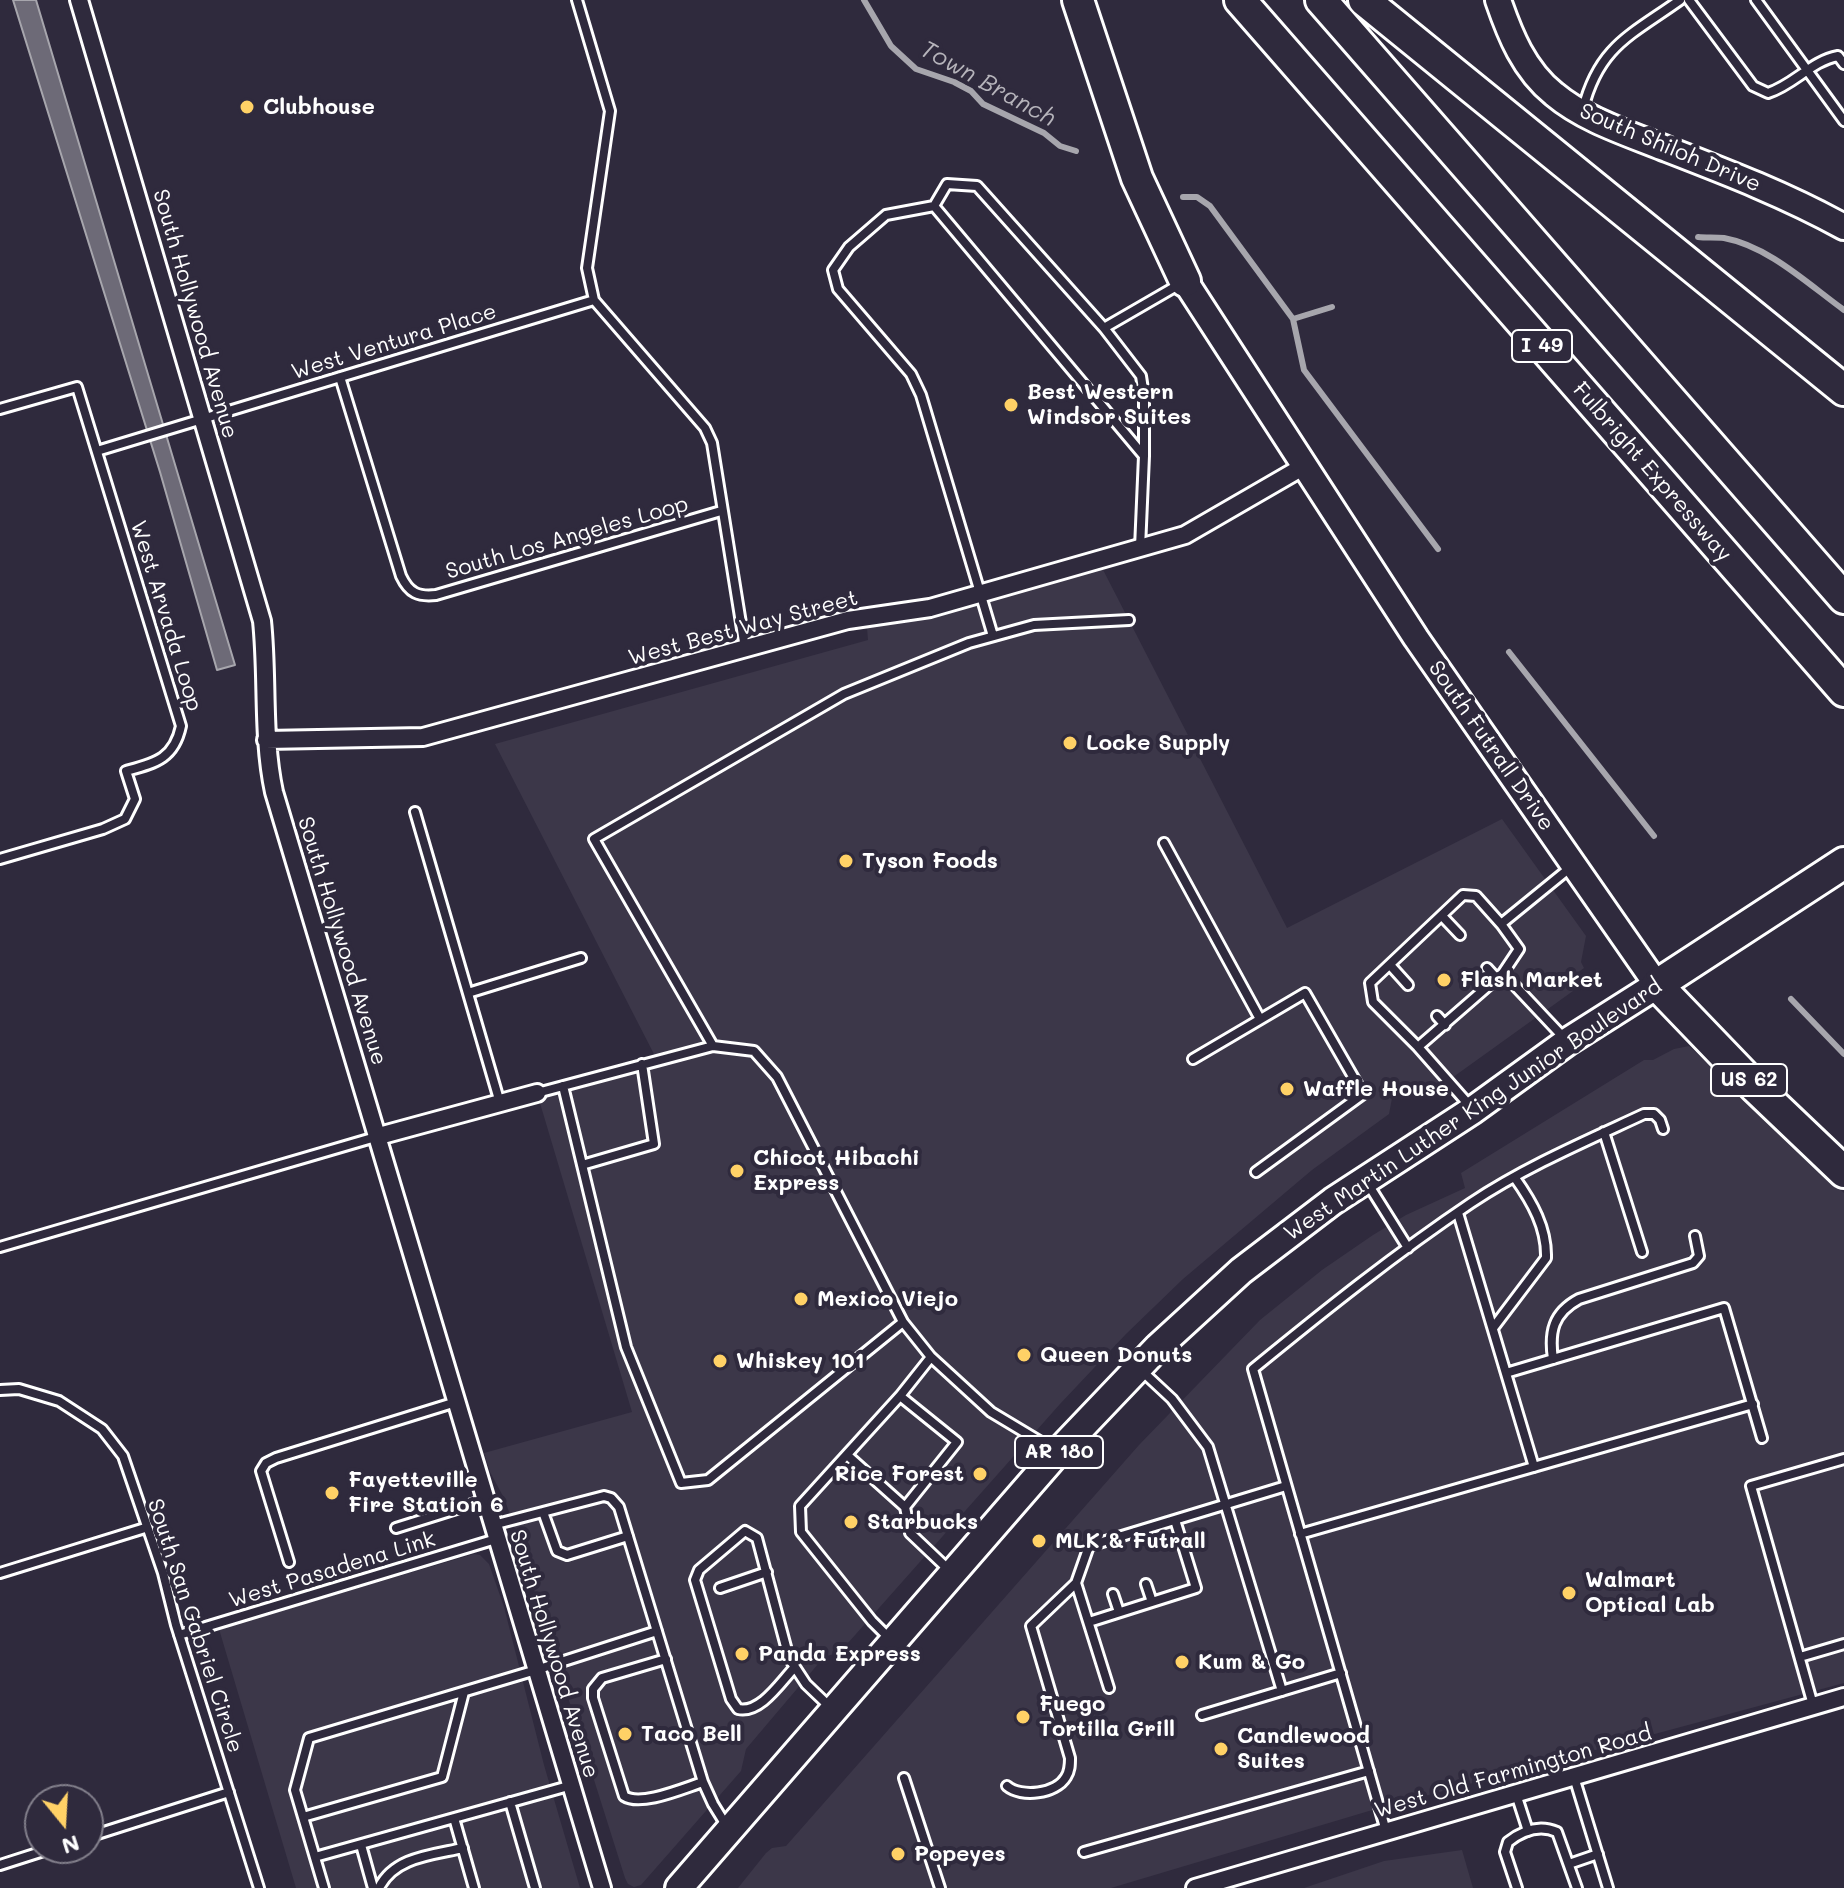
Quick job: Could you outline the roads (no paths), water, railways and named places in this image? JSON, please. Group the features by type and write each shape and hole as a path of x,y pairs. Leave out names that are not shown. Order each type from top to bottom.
{"highway":[{"path":"1078,0 1137,178 1185,281"},
{"name":"Fulbright Expressway","path":"1240,0 1844,691"},
{"name":"I 49","path":"1321,0 1844,598"},
{"path":"1364,0 1844,390"},
{"name":"West Martin Luther King Junior Boulevard","path":"1657,985 1844,863"},
{"name":"South Futrall Drive","path":"1657,985 1776,1108 1844,1172"}],"main road":[{"name":"South Shiloh Drive","path":"1498,0 1510,34 1528,67 1553,94 1583,113 1794,200 1844,227"},
{"name":"South Futrall Drive","path":"1185,281 1416,638 1657,985"},
{"name":"West Martin Luther King Junior Boulevard","path":"679,1888 1058,1452 1138,1368 1241,1271 1333,1201 1473,1110 1567,1042 1657,985"}],"street":[{"name":"South Hollywood Avenue","path":"79,0 262,621 266,658 266,740 274,792 602,1888"},
{"name":"West Best Way Street","path":"266,740 423,737 848,620 909,613 1185,535 1306,465"},
{"path":"379,1136 537,1093"},
{"name":"West Old Farmington Road","path":"1195,1888 1844,1697"}],"lane":[{"path":"577,0 610,111 587,268 594,300 705,428 712,443 745,648"},
{"path":"1583,113 1594,77 1608,53 1680,0"},
{"path":"1689,0 1753,86 1768,93 1785,88 1825,59 1838,56 1844,64"},
{"path":"1756,0 1844,121"},
{"path":"993,636 921,395 911,374 838,289 833,270 849,247 886,215 934,206 947,184 977,186 1104,328 1141,376 1144,456 1140,549"},
{"path":"934,206 1144,456"},
{"path":"1104,328 1185,281"},
{"name":"West Ventura Place","path":"203,419 594,300"},
{"name":"South Los Angeles Loop","path":"340,377 401,576 413,593 423,597 721,511"},
{"name":"West Arvada Loop","path":"0,409 77,387 181,726 177,744 167,755 126,771 135,799 125,819 103,829 0,859"},
{"path":"97,451 203,419"},
{"path":"713,1046 594,839 844,694 969,643 1034,625 1129,620"},
{"path":"415,812 500,1103"},
{"path":"1164,843 1260,1019"},
{"path":"1501,924 1575,864"},
{"path":"1418,1047 1500,976 1519,949 1476,896 1463,895 1370,983 1373,1002 1418,1047 1473,1110"},
{"path":"1442,916 1460,935"},
{"path":"468,993 581,958"},
{"path":"1390,965 1408,985"},
{"path":"1487,968 1500,976 1567,1042"},
{"path":"1193,1059 1305,993 1363,1094 1256,1172"},
{"path":"1437,1016 1445,1025"},
{"path":"537,1093 713,1046 754,1051 777,1077 903,1322 931,1357 991,1412 1058,1452"},
{"path":"582,1165 654,1144 642,1064"},
{"path":"563,1086 626,1347 681,1483 708,1480 903,1322"},
{"path":"1386,1832 1253,1369 1408,1248 1515,1178 1644,1114 1654,1114 1663,1129"},
{"path":"1604,1132 1642,1252"},
{"path":"0,1247 379,1136"},
{"path":"1493,1328 1546,1258 1547,1246 1536,1209 1515,1178"},
{"path":"1365,1180 1408,1248"},
{"path":"1458,1213 1534,1467"},
{"path":"1553,1359 1550,1338 1554,1321 1565,1306 1693,1263 1699,1256 1695,1236"},
{"path":"1506,1373 1724,1308 1762,1438"},
{"path":"894,1642 872,1621 801,1532 800,1506 900,1396 931,1357"},
{"path":"1138,1368 1172,1399 1208,1447 1282,1691"},
{"name":"South San Gabriel Circle","path":"0,1390 19,1389 59,1401 102,1429 123,1456 145,1528 163,1573 179,1635 259,1888"},
{"path":"900,1396 957,1442 905,1507"},
{"path":"289,1562 261,1471 266,1463 456,1402"},
{"path":"1300,1534 1753,1404"},
{"path":"847,1455 905,1507 910,1533 953,1574"},
{"path":"1814,1706 1751,1486 1844,1459"},
{"path":"1007,1786 1022,1794 1031,1794 1061,1783 1070,1767 1031,1626 1076,1583 1089,1546 1099,1548 1175,1520 1286,1486"},
{"name":"West Pasadena Link","path":"179,1635 494,1532 543,1512 604,1496 611,1498 619,1507 628,1536"},
{"path":"396,1528 485,1500"},
{"path":"543,1512 557,1551 561,1554 567,1555 628,1536 703,1782 730,1830"},
{"path":"1089,1622 1196,1588 1175,1520"},
{"path":"0,1573 145,1528"},
{"path":"794,1668 757,1706 747,1711 738,1709 731,1699 695,1580 699,1570 745,1531 757,1538 789,1658 806,1684 834,1711"},
{"path":"720,1588 767,1572"},
{"path":"1076,1583 1109,1688"},
{"path":"1146,1584 1152,1602"},
{"path":"1113,1594 1119,1612"},
{"path":"324,1888 295,1790 309,1738 657,1631"},
{"path":"1800,1657 1844,1644"},
{"path":"666,1659 602,1678 593,1689 593,1698 624,1796 643,1800 703,1782"},
{"path":"1202,1715 1341,1673"},
{"path":"303,1817 442,1777 464,1692"},
{"path":"1084,1852 1369,1771"},
{"path":"1574,1777 1608,1888"},
{"path":"904,1778 940,1888"},
{"path":"315,1857 572,1785"},
{"path":"104,1832 229,1792"},
{"path":"1516,1794 1528,1831"},
{"path":"510,1802 535,1888"},
{"path":"454,1818 474,1888"},
{"path":"1517,1888 1505,1852 1508,1842 1528,1831 1545,1827 1557,1832 1577,1888"},
{"path":"361,1845 373,1888"},
{"path":"379,1888 384,1878 402,1863 463,1848"},
{"path":"1569,1864 1598,1854"},
{"path":"0,1865 24,1857"}],"waterway":[{"name":"Town Branch","path":"864,0 891,46 916,69 954,82 971,91 983,104 1044,133 1060,146 1076,151"},
{"path":"1183,197 1197,197 1210,206 1293,319 1304,370 1438,549"},
{"path":"1698,237 1724,238 1756,249 1787,267 1844,310"},
{"path":"1293,319 1332,307"},
{"path":"1509,652 1654,836"},
{"path":"1791,999 1844,1054"}],"place":[{"name":"Clubhouse","path":"247,107"},
{"name":"Best Western Windsor Suites","path":"1011,405"},
{"name":"Locke Supply","path":"1070,743"},
{"name":"Tyson Foods","path":"846,861"},
{"name":"Flash Market","path":"1444,980"},
{"name":"Waffle House","path":"1287,1089"},
{"name":"Chicot Hibachi Express","path":"737,1171"},
{"name":"Mexico Viejo","path":"801,1299"},
{"name":"Queen Donuts","path":"1024,1355"},
{"name":"Whiskey 101","path":"720,1361"},
{"name":"Rice Forest","path":"980,1474"},
{"name":"Fayetteville Fire Station 6","path":"332,1493"},
{"name":"Starbucks","path":"851,1522"},
{"name":"MLK & Futrall","path":"1039,1541"},
{"name":"Walmart Optical Lab","path":"1569,1593"},
{"name":"Panda Express","path":"742,1654"},
{"name":"Kum & Go","path":"1182,1662"},
{"name":"Fuego Tortilla Grill","path":"1023,1717"},
{"name":"Taco Bell","path":"625,1734"},
{"name":"Candlewood Suites","path":"1221,1749"},
{"name":"Popeyes","path":"898,1854"}]}
